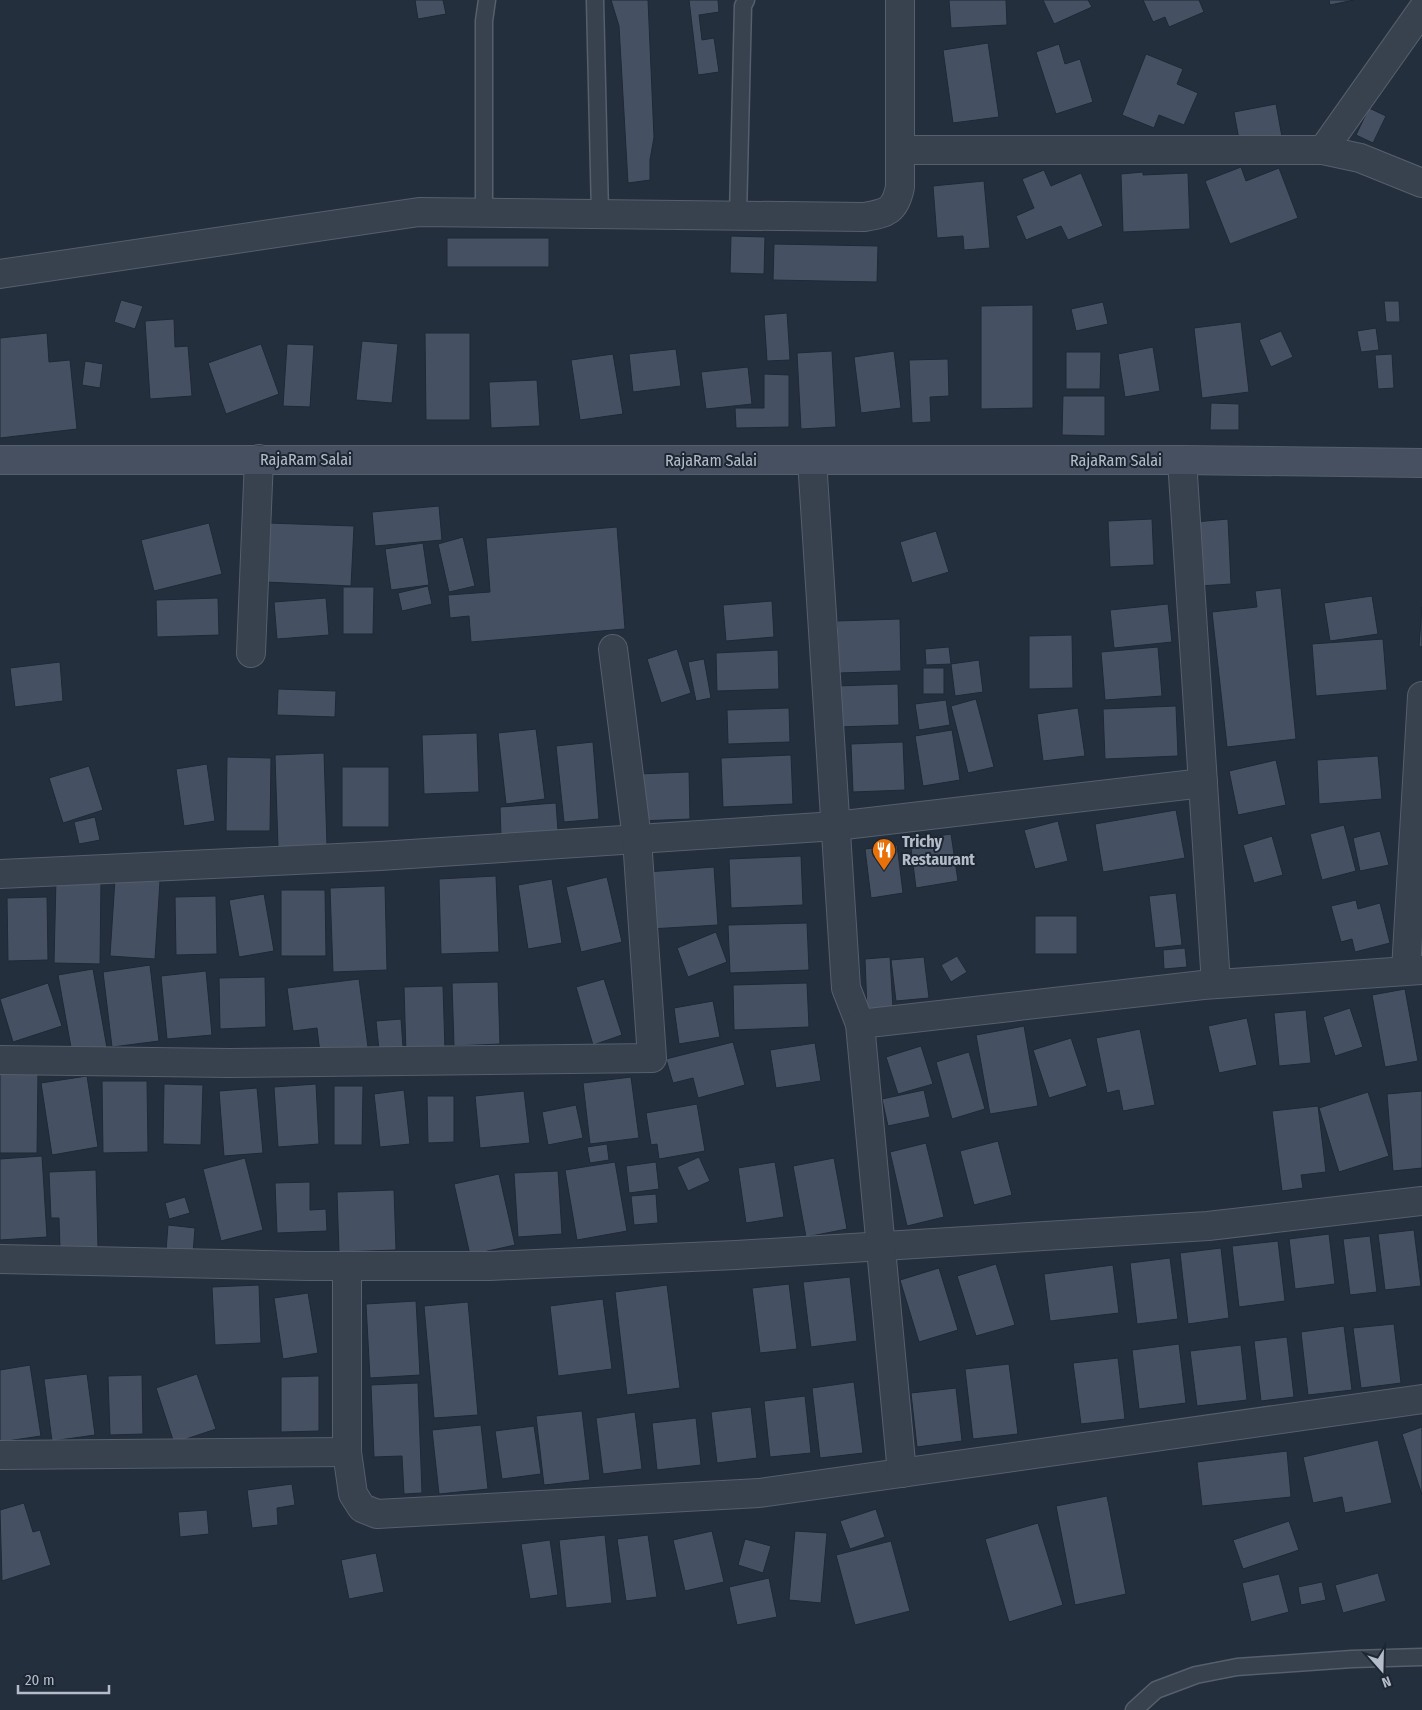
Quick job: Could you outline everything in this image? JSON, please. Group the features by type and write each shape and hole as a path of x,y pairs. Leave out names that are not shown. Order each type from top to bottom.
{"street":[{"path":"0,274 419,212 864,217 885,213 897,202 900,187 900,0"},
{"path":"1323,150 1422,10"},
{"path":"900,150 1323,150 1360,158 1422,183"},
{"path":"251,653 260,459"},
{"name":"RajaRam Salai","path":"0,460 1182,460 1422,463"},
{"path":"812,460 846,988 860,1024 902,1473"},
{"path":"1182,460 1216,984"},
{"path":"0,1060 229,1063 652,1058 637,839 613,649"},
{"path":"860,1024 1216,984 1414,970 1422,696"},
{"path":"0,874 380,856 836,826 1203,783"},
{"path":"0,1259 346,1266 490,1266 881,1246 1208,1226 1422,1201"},
{"path":"346,1266 346,1452 353,1494 362,1508 377,1514 759,1493 1422,1399"},
{"path":"0,1455 346,1452"}],"lane":[{"path":"484,212 484,21 487,0"},
{"path":"595,0 600,214"},
{"path":"738,216 743,6 746,0"},
{"path":"1134,1710 1156,1690 1196,1675 1237,1667 1352,1659 1422,1657"}],"building":[{"path":"415,0 443,0 446,14 418,19"},
{"path":"611,0 648,0 654,137 650,160 650,180 628,183 619,26"},
{"path":"689,0 718,0 719,12 699,15 702,40 714,38 719,72 698,75"},
{"path":"949,0 1006,0 1007,25 951,28"},
{"path":"1043,0 1088,0 1092,7 1054,24"},
{"path":"1143,0 1199,0 1204,12 1169,27 1165,17 1153,22"},
{"path":"1329,0 1354,0 1330,5"},
{"path":"988,43 999,117 953,123 943,50"},
{"path":"1059,44 1065,64 1080,59 1093,102 1056,114 1036,52"},
{"path":"1146,54 1183,69 1177,84 1198,93 1184,125 1159,115 1154,128 1122,115"},
{"path":"1276,104 1282,137 1240,145 1234,112"},
{"path":"1369,108 1386,116 1373,143 1356,135"},
{"path":"1241,167 1246,181 1279,168 1298,218 1230,244 1205,181"},
{"path":"1044,170 1051,186 1081,173 1103,226 1068,240 1061,226 1026,240 1016,216 1034,208 1022,179"},
{"path":"1143,172 1143,175 1188,173 1190,229 1123,232 1121,174"},
{"path":"984,181 990,248 964,250 963,236 937,238 933,186"},
{"path":"731,236 765,237 764,274 730,273"},
{"path":"447,238 549,238 549,267 447,267"},
{"path":"774,244 878,246 877,282 773,280"},
{"path":"121,300 143,306 135,329 114,322"},
{"path":"1384,301 1399,301 1400,322 1386,322"},
{"path":"1103,302 1108,324 1076,331 1071,309"},
{"path":"1033,305 1033,408 981,409 981,306"},
{"path":"787,313 790,360 767,361 764,315"},
{"path":"174,319 175,347 188,346 192,396 150,399 145,321"},
{"path":"1241,322 1249,392 1202,398 1194,328"},
{"path":"1376,328 1379,350 1361,352 1357,331"},
{"path":"1281,331 1293,357 1271,367 1259,340"},
{"path":"47,333 49,362 70,360 77,429 0,438 0,338"},
{"path":"425,333 470,333 470,420 426,420"},
{"path":"362,341 398,344 392,403 356,400"},
{"path":"261,344 279,394 226,414 208,363"},
{"path":"287,344 314,345 310,407 283,406"},
{"path":"1153,347 1160,391 1125,397 1118,354"},
{"path":"676,349 681,386 633,392 629,354"},
{"path":"832,351 836,427 801,429 797,353"},
{"path":"894,351 901,408 861,413 854,357"},
{"path":"1066,352 1101,352 1100,389 1066,389"},
{"path":"613,354 623,414 580,420 571,360"},
{"path":"1392,354 1394,388 1378,389 1375,355"},
{"path":"948,359 949,396 930,397 931,422 912,423 909,360"},
{"path":"85,361 103,364 100,388 82,385"},
{"path":"748,367 752,404 706,409 701,372"},
{"path":"764,374 789,375 789,427 736,428 735,408 764,408"},
{"path":"537,380 540,426 491,428 489,382"},
{"path":"1063,396 1105,396 1105,436 1062,435"},
{"path":"1211,403 1239,404 1239,430 1210,430"},
{"path":"439,506 442,540 375,546 372,512"},
{"path":"1152,519 1154,565 1110,567 1108,521"},
{"path":"1228,519 1231,584 1199,586 1195,522"},
{"path":"209,523 222,574 154,591 141,540"},
{"path":"268,523 354,526 351,586 266,582"},
{"path":"617,527 625,629 471,642 469,616 450,618 448,595 490,592 486,538"},
{"path":"936,531 949,572 912,583 900,542"},
{"path":"463,537 475,586 449,592 438,544"},
{"path":"423,543 429,585 391,590 385,549"},
{"path":"428,586 432,604 402,611 398,593"},
{"path":"343,587 374,587 373,634 343,634"},
{"path":"1281,588 1296,739 1227,747 1212,612 1257,607 1255,591"},
{"path":"1372,596 1378,634 1330,641 1324,603"},
{"path":"218,598 219,635 157,637 156,600"},
{"path":"326,598 329,635 277,639 274,602"},
{"path":"772,601 774,637 726,641 723,605"},
{"path":"1168,604 1172,642 1114,648 1110,610"},
{"path":"1422,607 1422,647 1419,646"},
{"path":"900,619 901,671 839,673 837,621"},
{"path":"1072,635 1073,688 1029,689 1029,636"},
{"path":"1383,639 1387,690 1316,696 1312,644"},
{"path":"949,647 951,664 926,665 925,649"},
{"path":"1158,647 1162,696 1105,700 1101,652"},
{"path":"677,649 691,693 661,703 647,659"},
{"path":"778,650 779,689 717,691 716,653"},
{"path":"704,659 711,698 696,701 688,662"},
{"path":"979,660 983,692 955,696 951,664"},
{"path":"60,662 63,701 15,707 10,668"},
{"path":"923,668 944,668 944,694 923,694"},
{"path":"898,684 899,725 837,727 835,686"},
{"path":"278,689 336,691 335,717 277,715"},
{"path":"976,699 994,767 968,773 951,706"},
{"path":"946,700 950,725 919,730 915,704"},
{"path":"1176,706 1178,756 1105,759 1103,709"},
{"path":"789,708 790,742 728,744 727,710"},
{"path":"1078,708 1085,756 1043,761 1037,714"},
{"path":"536,729 545,799 506,804 498,733"},
{"path":"952,730 960,780 923,786 915,736"},
{"path":"477,733 479,792 424,794 422,735"},
{"path":"593,742 599,819 564,822 556,746"},
{"path":"903,742 905,790 853,792 851,744"},
{"path":"324,753 327,845 278,847 275,755"},
{"path":"791,755 793,804 723,807 721,758"},
{"path":"1378,756 1382,799 1319,804 1317,760"},
{"path":"227,757 271,758 270,831 226,831"},
{"path":"1276,760 1286,805 1238,815 1229,771"},
{"path":"207,764 215,821 184,826 176,769"},
{"path":"89,766 103,810 63,823 49,778"},
{"path":"342,767 389,767 389,827 342,827"},
{"path":"689,772 690,819 639,821 638,774"},
{"path":"556,803 558,831 501,835 500,807"},
{"path":"1176,810 1185,858 1103,872 1095,824"},
{"path":"95,817 100,840 79,844 74,822"},
{"path":"1058,821 1068,861 1035,869 1024,830"},
{"path":"1344,825 1356,871 1322,880 1310,834"},
{"path":"1380,831 1389,865 1360,871 1353,838"},
{"path":"951,834 958,881 916,888 910,840"},
{"path":"1272,836 1283,875 1254,883 1243,845"},
{"name":"Trichy Restaurant","path":"897,845 903,893 871,898 865,849"},
{"path":"801,856 803,905 731,908 729,859"},
{"path":"714,867 718,925 650,929 647,872"},
{"path":"496,876 499,952 441,954 439,879"},
{"path":"607,877 622,942 581,952 566,887"},
{"path":"56,879 101,880 100,964 54,963"},
{"path":"115,879 160,881 155,959 110,956"},
{"path":"552,879 562,943 528,949 518,885"},
{"path":"385,886 387,970 333,972 330,888"},
{"path":"281,890 325,890 326,956 281,956"},
{"path":"1176,893 1182,945 1155,948 1149,896"},
{"path":"264,894 274,951 239,957 229,900"},
{"path":"216,896 217,954 176,955 175,897"},
{"path":"47,897 48,960 8,961 7,898"},
{"path":"1356,900 1358,909 1380,903 1390,943 1355,952 1352,939 1341,942 1331,906"},
{"path":"1035,916 1077,916 1077,954 1035,954"},
{"path":"807,923 809,970 730,973 728,925"},
{"path":"716,932 727,962 688,977 677,948"},
{"path":"1185,948 1187,967 1164,969 1163,950"},
{"path":"957,956 967,972 951,982 941,965"},
{"path":"890,957 893,1009 867,1010 865,959"},
{"path":"924,957 929,998 896,1001 891,960"},
{"path":"150,965 159,1041 112,1047 103,972"},
{"path":"93,969 107,1048 72,1053 58,975"},
{"path":"206,971 212,1035 167,1039 161,976"},
{"path":"265,977 266,1027 220,1029 219,978"},
{"path":"359,979 368,1047 320,1053 317,1028 293,1031 287,988"},
{"path":"604,979 622,1035 593,1045 576,987"},
{"path":"498,982 500,1044 454,1046 452,983"},
{"path":"48,983 62,1026 13,1042 0,999"},
{"path":"807,983 809,1027 734,1030 733,985"},
{"path":"443,986 445,1051 406,1053 404,987"},
{"path":"1405,989 1418,1061 1385,1067 1372,995"},
{"path":"713,1001 720,1037 679,1044 674,1008"},
{"path":"1350,1008 1363,1047 1335,1056 1323,1017"},
{"path":"1306,1010 1311,1063 1279,1066 1274,1013"},
{"path":"1247,1018 1257,1065 1219,1073 1208,1026"},
{"path":"401,1019 403,1047 379,1050 376,1021"},
{"path":"1024,1026 1038,1106 990,1114 976,1035"},
{"path":"1140,1029 1155,1105 1123,1111 1119,1090 1107,1093 1096,1038"},
{"path":"1071,1038 1087,1086 1049,1098 1033,1050"},
{"path":"733,1042 745,1085 698,1098 693,1078 673,1083 666,1059"},
{"path":"815,1043 821,1081 776,1088 770,1050"},
{"path":"921,1046 933,1084 898,1094 886,1057"},
{"path":"969,1052 985,1109 952,1119 936,1062"},
{"path":"0,1070 38,1070 37,1153 0,1153"},
{"path":"87,1076 98,1147 52,1155 41,1083"},
{"path":"631,1077 639,1138 590,1144 583,1083"},
{"path":"102,1081 147,1081 148,1152 103,1153"},
{"path":"164,1084 203,1085 201,1145 163,1144"},
{"path":"316,1084 319,1144 278,1147 274,1087"},
{"path":"334,1086 363,1086 362,1145 334,1145"},
{"path":"257,1088 263,1153 224,1156 219,1091"},
{"path":"404,1090 410,1144 380,1147 374,1094"},
{"path":"924,1090 930,1117 888,1126 882,1099"},
{"path":"524,1091 530,1143 480,1148 475,1096"},
{"path":"1422,1091 1422,1168 1393,1171 1387,1094"},
{"path":"1368,1092 1389,1156 1339,1172 1319,1108"},
{"path":"427,1096 454,1096 454,1142 428,1143"},
{"path":"697,1104 705,1151 659,1159 657,1144 651,1145 646,1113"},
{"path":"576,1105 583,1138 548,1145 542,1112"},
{"path":"1318,1106 1326,1172 1301,1175 1303,1188 1282,1191 1272,1111"},
{"path":"998,1141 1012,1195 974,1205 960,1151"},
{"path":"926,1143 944,1217 907,1226 890,1152"},
{"path":"607,1144 609,1160 590,1163 587,1147"},
{"path":"42,1156 47,1237 0,1240 0,1159"},
{"path":"699,1157 710,1181 688,1191 677,1167"},
{"path":"245,1158 263,1230 221,1241 203,1169"},
{"path":"834,1158 847,1229 806,1237 793,1166"},
{"path":"615,1162 627,1231 577,1240 565,1170"},
{"path":"656,1162 659,1189 629,1193 626,1166"},
{"path":"775,1162 784,1217 746,1223 738,1168"},
{"path":"96,1170 98,1247 60,1249 59,1218 51,1218 49,1172"},
{"path":"558,1171 562,1234 518,1237 514,1173"},
{"path":"499,1174 515,1245 470,1255 454,1184"},
{"path":"310,1182 310,1210 326,1209 327,1231 277,1233 275,1183"},
{"path":"394,1190 396,1250 339,1252 337,1192"},
{"path":"656,1194 658,1223 634,1225 631,1196"},
{"path":"185,1197 190,1213 169,1219 165,1203"},
{"path":"168,1225 195,1228 193,1253 166,1251"},
{"path":"1414,1230 1421,1286 1385,1290 1378,1234"},
{"path":"1329,1234 1335,1284 1295,1289 1289,1239"},
{"path":"1370,1236 1377,1292 1350,1295 1343,1239"},
{"path":"1278,1241 1285,1301 1239,1307 1232,1246"},
{"path":"1221,1248 1229,1318 1188,1324 1180,1253"},
{"path":"1170,1258 1178,1319 1137,1324 1130,1263"},
{"path":"996,1264 1015,1325 976,1336 957,1276"},
{"path":"1113,1265 1119,1313 1050,1321 1044,1274"},
{"path":"939,1268 958,1330 919,1342 900,1280"},
{"path":"850,1277 857,1341 811,1347 803,1282"},
{"path":"789,1284 797,1349 760,1353 752,1288"},
{"path":"259,1285 261,1343 215,1345 212,1287"},
{"path":"667,1285 680,1388 627,1395 615,1292"},
{"path":"308,1293 318,1353 283,1359 274,1298"},
{"path":"603,1299 612,1369 558,1376 550,1306"},
{"path":"416,1301 420,1375 370,1378 366,1304"},
{"path":"468,1302 478,1415 434,1418 424,1306"},
{"path":"1394,1324 1401,1383 1361,1388 1353,1328"},
{"path":"1344,1326 1352,1390 1308,1395 1301,1332"},
{"path":"1287,1337 1294,1397 1261,1401 1254,1341"},
{"path":"1179,1344 1186,1403 1139,1409 1132,1350"},
{"path":"1241,1345 1247,1400 1197,1406 1190,1351"},
{"path":"1118,1358 1125,1419 1081,1424 1073,1363"},
{"path":"1009,1364 1018,1434 973,1439 965,1369"},
{"path":"30,1365 41,1436 0,1442 0,1370"},
{"path":"87,1374 95,1435 52,1441 44,1379"},
{"path":"197,1374 216,1429 174,1443 156,1388"},
{"path":"142,1375 143,1434 110,1435 108,1376"},
{"path":"319,1376 319,1431 281,1432 281,1377"},
{"path":"854,1382 863,1453 820,1458 812,1388"},
{"path":"418,1383 422,1493 404,1494 402,1456 374,1457 371,1385"},
{"path":"956,1388 962,1441 917,1447 911,1393"},
{"path":"805,1396 811,1453 770,1457 764,1401"},
{"path":"751,1407 757,1458 717,1463 711,1412"},
{"path":"582,1411 590,1480 544,1485 536,1416"},
{"path":"635,1412 642,1469 603,1474 596,1418"},
{"path":"696,1418 701,1465 657,1470 652,1423"},
{"path":"481,1425 488,1489 439,1494 432,1430"},
{"path":"534,1426 541,1474 502,1479 495,1431"},
{"path":"1422,1427 1422,1495 1402,1434"},
{"path":"1378,1440 1392,1503 1345,1513 1342,1497 1313,1503 1303,1457"},
{"path":"1287,1451 1291,1497 1202,1506 1197,1462"},
{"path":"292,1484 295,1505 277,1508 278,1525 252,1528 247,1490"},
{"path":"1107,1496 1126,1594 1075,1605 1056,1506"},
{"path":"24,1503 33,1532 40,1530 51,1565 2,1581 0,1510"},
{"path":"876,1509 885,1537 850,1549 840,1521"},
{"path":"207,1510 209,1534 180,1537 178,1512"},
{"path":"1289,1521 1299,1550 1243,1569 1233,1540"},
{"path":"1038,1523 1063,1605 1009,1622 985,1539"},
{"path":"712,1531 724,1582 685,1591 673,1540"},
{"path":"795,1531 827,1533 821,1603 789,1600"},
{"path":"605,1535 612,1603 566,1608 559,1540"},
{"path":"648,1535 657,1597 626,1601 617,1539"},
{"path":"745,1539 771,1546 763,1573 738,1565"},
{"path":"550,1540 558,1595 530,1599 521,1544"},
{"path":"891,1541 910,1611 855,1625 836,1555"},
{"path":"376,1553 384,1592 349,1599 341,1560"},
{"path":"1378,1573 1386,1601 1343,1613 1335,1585"},
{"path":"1279,1574 1289,1612 1251,1622 1242,1583"},
{"path":"769,1578 777,1617 737,1625 729,1587"},
{"path":"1322,1582 1326,1600 1301,1605 1298,1587"}],"place":[{"name":"Trichy Restaurant","path":"884,871"}]}
